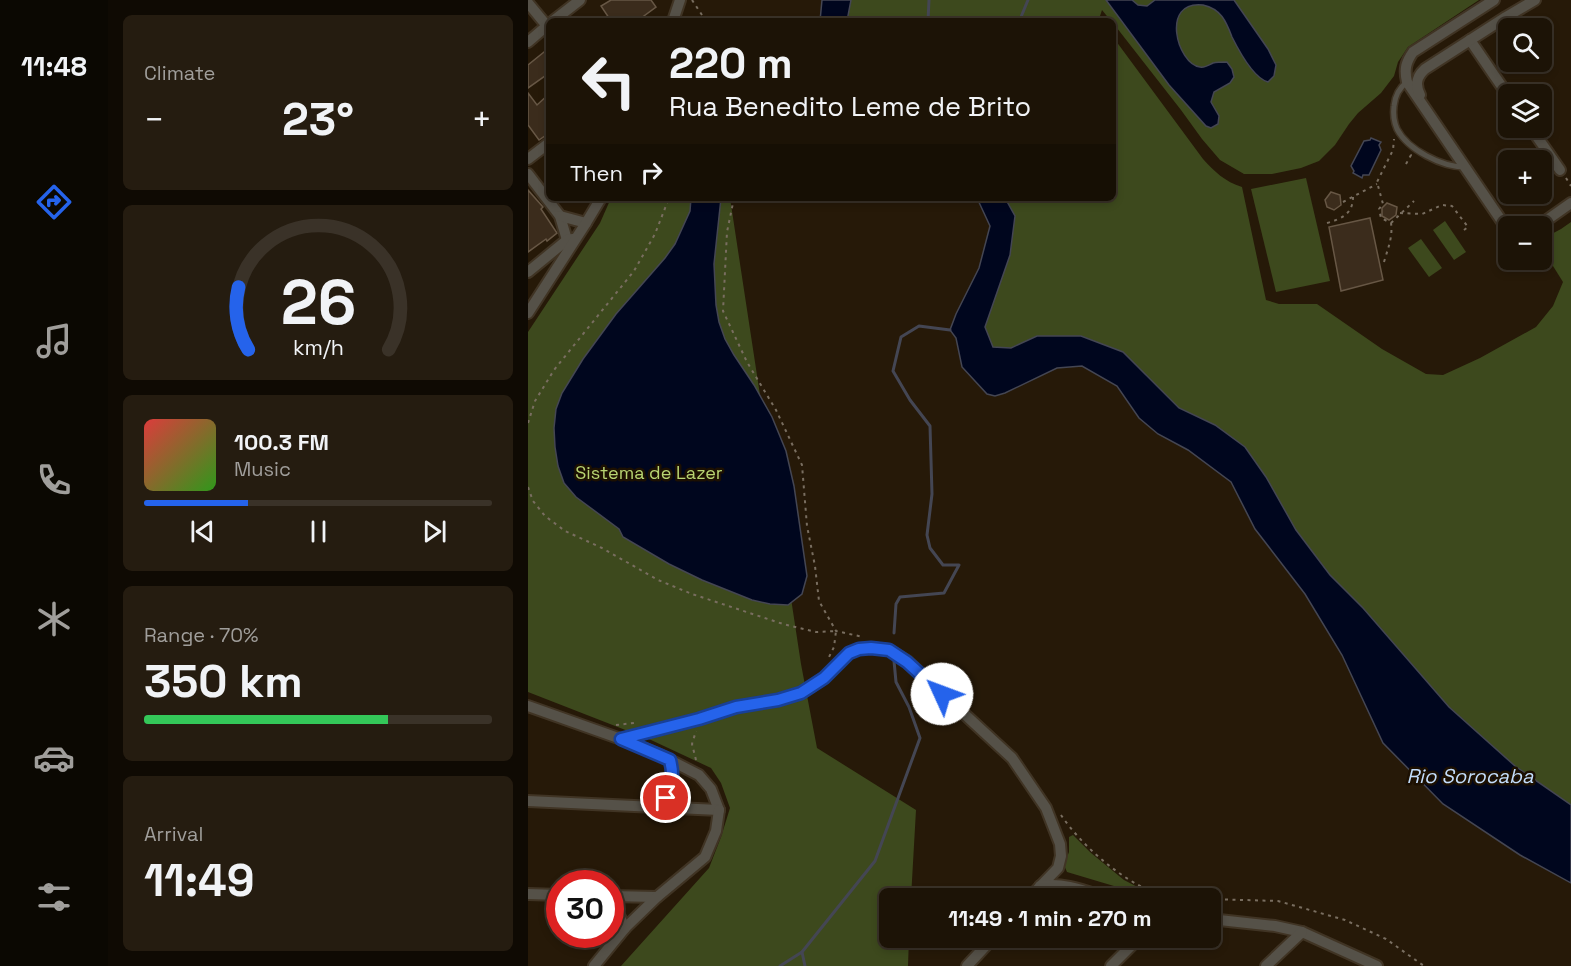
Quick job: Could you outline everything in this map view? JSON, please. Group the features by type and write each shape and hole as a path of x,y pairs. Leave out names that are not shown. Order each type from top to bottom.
{"street":[{"path":"558,18 580,0"},
{"path":"674,18 680,0"},
{"path":"1494,0 1413,52 1406,65 1405,73 1407,82 1498,216"},
{"path":"1427,111 1417,88 1420,73 1535,0"},
{"path":"528,3 546,20"},
{"path":"528,42 546,27"},
{"path":"1470,40 1500,84"},
{"path":"1538,138 1560,170"},
{"path":"528,159 546,145"},
{"path":"528,174 546,198"},
{"path":"549,201 560,216 572,239"},
{"path":"529,271 572,239 586,224 599,201"},
{"path":"1552,216 1571,203"},
{"path":"560,216 586,224"},
{"path":"528,313 555,272 572,239"},
{"path":"529,271 555,272"},
{"path":"621,739 736,707 778,700 801,693 824,678 849,653 871,648 889,650 907,662 1012,758 1046,808 1060,844 1061,856 1058,868 1040,886"},
{"path":"528,706 621,739 699,775 711,789 719,810 716,831 705,857 657,897 625,928 594,966"},
{"path":"655,807 666,798 671,787 673,772 670,760"},
{"path":"528,801 719,810"},
{"path":"1040,886 1053,884 1074,888"},
{"path":"528,894 546,895"},
{"path":"624,896 657,897"},
{"path":"1221,920 1275,926 1302,932 1377,966"},
{"path":"1266,966 1302,932"},
{"path":"967,966 984,948"},
{"path":"1111,966 1129,948"}],"lane":[{"path":"1407,82 1399,90 1394,101 1393,116 1398,130 1416,150 1438,162 1465,167"}],"path":[{"path":"692,0 704,18"},
{"path":"1391,133 1394,140 1393,150 1377,182 1383,204 1379,209 1380,219 1391,223"},
{"path":"1343,202 1377,184"},
{"path":"1327,223 1343,218 1350,211 1353,197"},
{"path":"528,423 535,401 554,370 634,271 655,234 668,201"},
{"path":"733,201 727,232 723,311 747,362 776,410 802,465 807,526 815,566"},
{"path":"1384,262 1392,238 1391,223 1414,201"},
{"path":"1400,213 1422,214 1442,205 1452,206 1468,227 1464,230"},
{"path":"528,487 533,501 545,516 565,531 602,548 658,580 692,594 783,624 816,632 836,631"},
{"path":"699,719 692,744 699,775"},
{"path":"1221,899 1278,901 1346,920 1386,939 1424,966"}],"green space":[{"path":"851,0 1479,0 1408,47 1398,62 1394,76 1381,93 1358,113 1335,145 1319,161 1301,168 1272,174 1244,174 1220,160 1116,27 1116,18 1109,18 1102,10 1099,18 848,18"},
{"path":"1116,41 1203,159 1225,179 1242,187 1266,300 1279,304 1317,304 1382,349 1426,374 1443,375 1480,358 1536,327 1553,306 1563,282 1552,264 1552,234 1571,222 1571,805 1515,766 1449,707 1363,608 1330,575 1296,530 1266,477 1245,447 1215,425 1179,408 1123,352 1037,336 1011,348 993,348 984,327 1015,216 1007,201 1116,201"},
{"path":"1306,178 1330,281 1276,292 1251,189"},
{"name":"Sistema de Lazer","path":"610,201 730,201 801,664 817,748 916,810 912,888 879,888 879,948 909,948 908,966 621,966 709,868 730,808 721,783 711,768 651,740 528,692 528,332 600,223"},
{"path":"1445,221 1466,252 1454,260 1433,230"},
{"path":"1421,239 1442,268 1429,277 1408,248"},
{"path":"1073,835 1124,880 1140,888 1121,888 1067,872 1064,865 1069,852 1069,837"}],"water":[{"path":"822,0 851,0 848,18 820,18"},
{"path":"1106,0 1132,0 1138,5 1147,6 1155,0 1234,0 1268,49 1276,65 1274,76 1268,82 1252,70 1238,49 1225,21 1214,9 1203,5 1190,6 1181,12 1177,22 1177,33 1185,55 1192,63 1200,67 1227,62 1234,77 1230,83 1214,92 1211,102 1219,116 1218,124 1211,128 1206,126 1169,85"},
{"path":"1371,138 1381,142 1379,145 1381,150 1369,175 1363,175 1362,178 1353,173 1351,166 1364,141"},
{"path":"691,201 721,201 714,264 719,322 725,339 772,417 786,451 794,486 807,576 802,594 788,605 752,600 702,580 623,537 619,529 576,497 564,483 558,466 554,428 556,409 562,393 583,359 616,314 675,244 690,211"},
{"name":"Rio Sorocaba","path":"978,201 1007,201 1015,216 1010,255 985,327 993,347 1011,348 1037,336 1081,336 1123,352 1179,408 1215,425 1245,447 1266,477 1296,530 1330,575 1363,608 1449,707 1515,766 1571,805 1571,883 1520,855 1443,804 1383,743 1342,655 1305,594 1255,529 1231,482 1188,450 1158,434 1139,418 1117,386 1082,366 1057,368 995,396 987,394 962,367 956,338 950,330 979,268 990,226"}],"building":[{"path":"611,0 651,0 656,7 641,18 609,18 601,6"},
{"path":"546,50 546,75 528,88 528,65"},
{"path":"528,93 537,105 546,97 546,135 539,140 528,125"},
{"path":"528,190 543,207 541,209 557,233 528,252"},
{"path":"1331,192 1340,195 1341,205 1334,210 1327,207 1325,200"},
{"path":"1387,203 1397,207 1396,215 1389,220 1382,216 1382,208"},
{"path":"1370,218 1383,280 1341,291 1329,227"}],"waterway":[{"path":"928,18 929,0"},
{"path":"1021,18 1028,0"},
{"path":"894,633 896,604 900,597 944,593 959,565 943,565 930,548 927,535 932,494 930,426 910,400 893,371 901,337 919,326 950,330"},
{"path":"805,966 802,952 875,861 920,738 909,707 896,682 894,661"},
{"path":"780,966 802,952"}],"route":[{"path":"666,798 671,787 673,772 670,760 621,739 736,707 778,700 801,693 824,678 849,653 859,649 889,650 907,662 942,694"}]}
